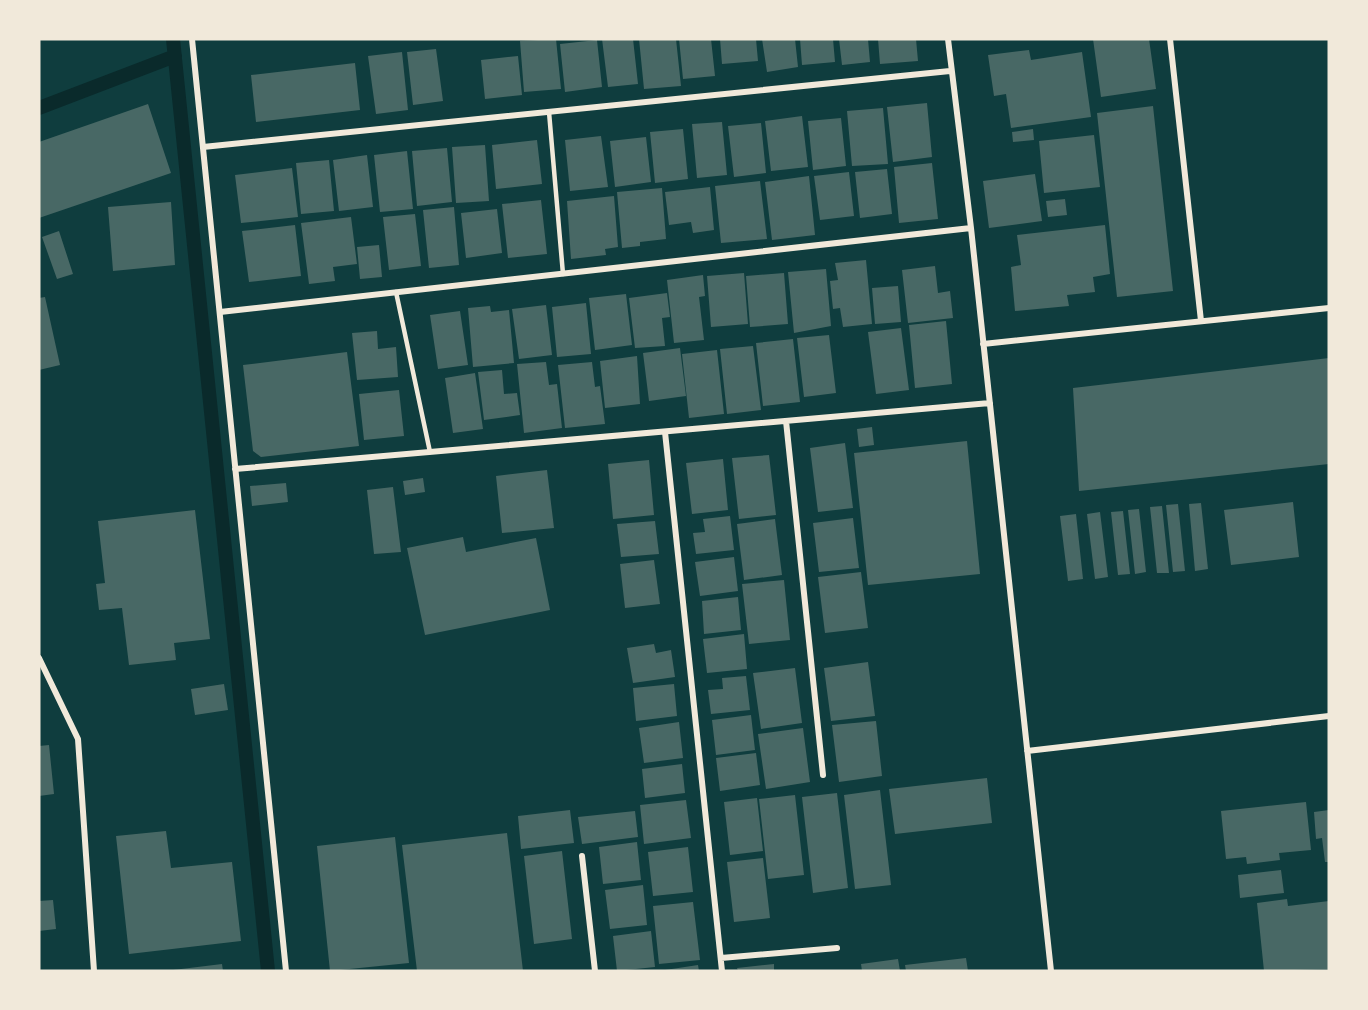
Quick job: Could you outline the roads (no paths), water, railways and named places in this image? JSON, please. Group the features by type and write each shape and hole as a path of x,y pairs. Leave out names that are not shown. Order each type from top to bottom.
{"street":[{"path":"192,39 286,971"},
{"path":"948,39 950,71 971,228 1051,971"},
{"path":"1170,39 1201,321"},
{"path":"203,147 950,71"},
{"path":"220,312 971,228"},
{"path":"983,344 1329,308"},
{"path":"235,469 990,403"},
{"path":"786,420 823,775"},
{"path":"665,432 722,971"},
{"path":"39,658 78,739 94,971"},
{"path":"1027,751 1329,716"},
{"path":"582,856 595,971"},
{"path":"721,958 837,948"}],"lane":[{"path":"549,112 563,274"},
{"path":"396,292 430,452"}],"waterway":[{"path":"173,39 268,971"},
{"path":"39,108 175,56"}]}
